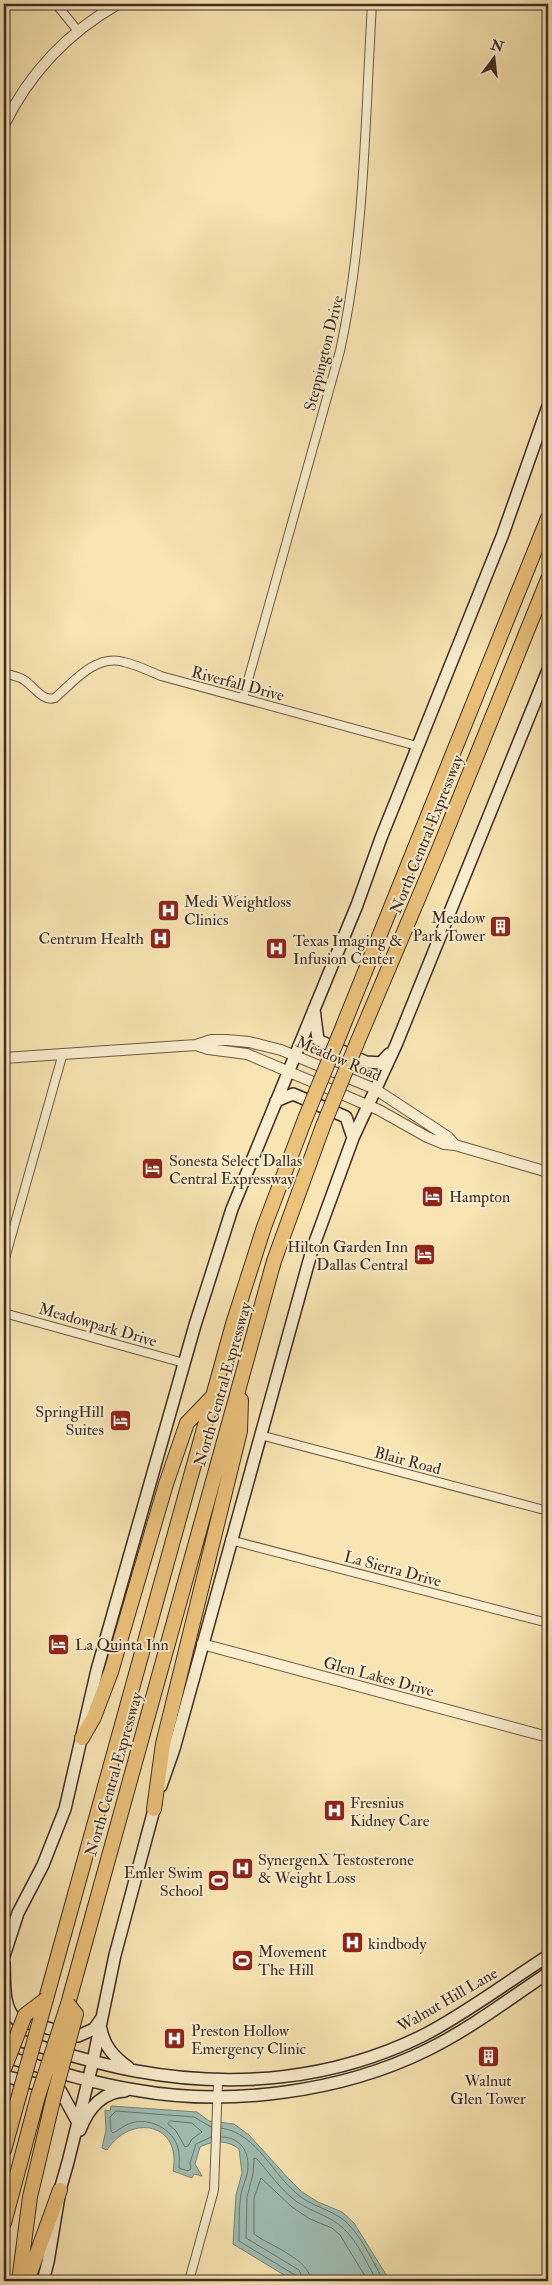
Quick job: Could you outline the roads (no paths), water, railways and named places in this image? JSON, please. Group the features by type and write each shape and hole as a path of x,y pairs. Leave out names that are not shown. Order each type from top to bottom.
{"highway":[{"name":"North Central Expressway","path":"4,2150 213,1396 255,1255 305,1119 548,518"},
{"name":"North Central Expressway","path":"4,2223 38,2096 68,2004 274,1261 323,1126 437,854 548,579"},
{"path":"154,1809 163,1744 240,1431 242,1374"},
{"path":"82,1738 94,1717 111,1672 166,1484 187,1423 213,1396"},
{"path":"4,2069 25,2015 46,1999"},
{"path":"19,2281 30,2197 76,2014 68,2004"},
{"path":"27,2281 60,2190"}],"main road":[{"path":"4,1956 18,1913 43,1865 70,1792 100,1661 184,1363 232,1209 357,905 417,746 503,534 548,406"},
{"path":"43,2281 60,2190 93,2061 115,1955 154,1809 174,1749 301,1282 353,1138 396,1045 548,670"},
{"path":"314,1007 318,1040 366,1062 374,1063 386,1059 396,1045"},
{"path":"276,1101 293,1094 346,1116 353,1138"},
{"name":"Walnut Hill Lane","path":"4,2036 134,2071 218,2081 298,2075 369,2058 432,2030 473,2006 548,1956"},
{"path":"4,1963 8,2008 11,2015 18,2020 78,2036 94,2029 101,2022"},
{"path":"527,1969 534,1982"},
{"name":"Walnut Hill Lane","path":"4,2056 88,2080 135,2090 189,2096 217,2096 297,2090 373,2072 430,2049 548,1973"},
{"path":"101,2022 102,2039 118,2059 134,2071"},
{"path":"369,2058 373,2072"},
{"path":"4,2076 60,2090 78,2122"},
{"path":"68,2162 83,2121 98,2101 116,2091 135,2090"}],"street":[{"path":"56,4 78,31"},
{"path":"4,125 19,96 48,58 78,31 118,4"},
{"name":"Steppington Drive","path":"243,698 340,351 348,316 359,237 372,4"},
{"name":"Riverfall Drive","path":"4,673 24,680 41,695 50,699 94,665 110,661 123,661 161,676 417,746"},
{"name":"Meadow Road","path":"4,1058 196,1045 211,1040 227,1040 271,1047 375,1089 448,1136 455,1145"},
{"name":"Meadow Road","path":"196,1045 208,1049 247,1054 288,1070 368,1105 427,1137 444,1144 455,1145 548,1172"},
{"path":"4,1262 63,1053"},
{"name":"Meadowpark Drive","path":"4,1313 184,1363"},
{"name":"Blair Road","path":"260,1435 548,1511"},
{"name":"La Sierra Drive","path":"230,1540 548,1623"},
{"name":"Glen Lakes Drive","path":"202,1644 548,1737"},
{"path":"189,2281 214,2190 218,2081"}],"water":[{"path":"111,2106 197,2112 209,2121 234,2124 249,2135 302,2192 318,2202 342,2212 354,2223 390,2281 294,2281 233,2244 236,2195 242,2173 239,2149 230,2144 220,2142 200,2147 195,2164 202,2176 194,2174 192,2178 173,2171 174,2155 170,2142 162,2134 152,2129 141,2128 129,2131 117,2138 107,2150 102,2148 106,2130 105,2110 110,2111"}],"place":[{"name":"Medi Weightloss Clinics","path":"168,910"},
{"name":"Meadow Park Tower","path":"501,926"},
{"name":"Centrum Health","path":"160,938"},
{"name":"Texas Imaging & Infusion Center","path":"277,949"},
{"name":"Sonesta Select Dallas Central Expressway","path":"153,1169"},
{"name":"Hampton","path":"433,1196"},
{"name":"Hilton Garden Inn Dallas Central","path":"424,1255"},
{"name":"SpringHill Suites","path":"120,1420"},
{"name":"La Quinta Inn","path":"59,1644"},
{"name":"Fresnius Kidney Care","path":"334,1811"},
{"name":"SynergenX Testosterone & Weight Loss","path":"242,1868"},
{"name":"Emler Swim School","path":"219,1881"},
{"name":"kindbody","path":"352,1943"},
{"name":"Movement The Hill","path":"242,1960"},
{"name":"Preston Hollow Emergency Clinic","path":"175,2039"},
{"name":"Walnut Glen Tower","path":"488,2056"}]}
